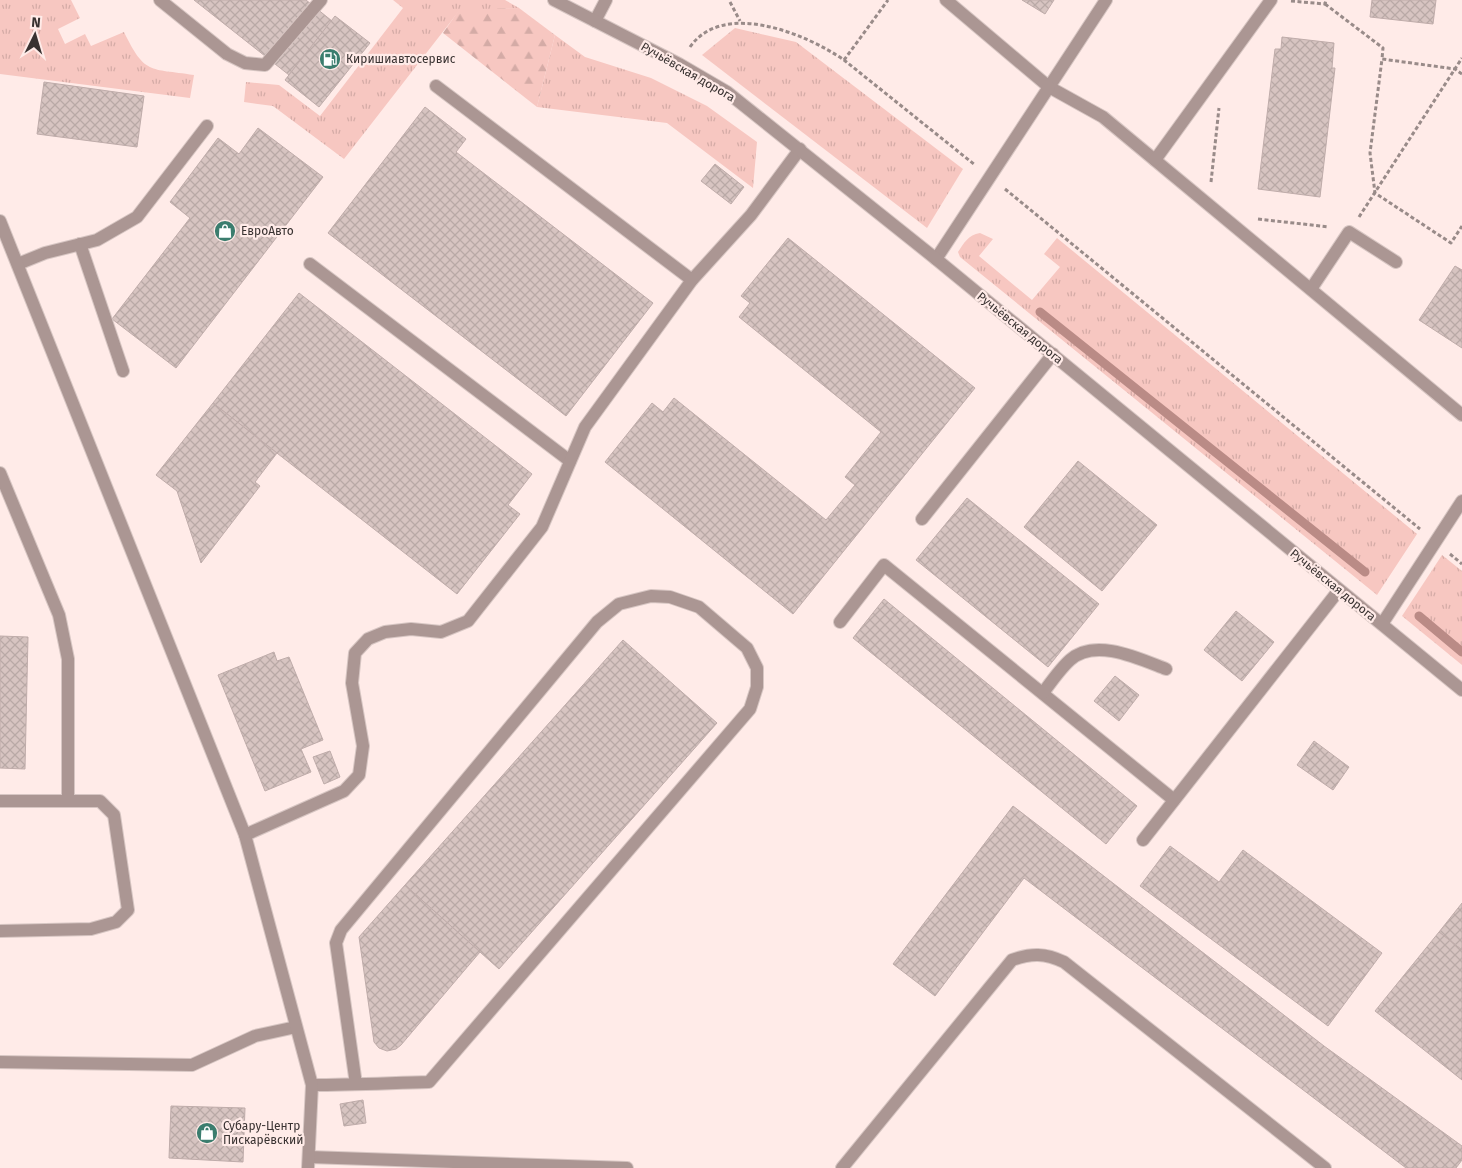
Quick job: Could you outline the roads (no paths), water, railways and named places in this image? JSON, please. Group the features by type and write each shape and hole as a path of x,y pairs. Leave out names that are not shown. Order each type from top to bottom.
{"street":[{"path":"160,0 227,54 245,63 265,65 321,0"},
{"name":"Ручьёвская дорога","path":"554,0 679,64 727,92 1053,354 1462,690"},
{"path":"595,21 606,0"},
{"path":"946,0 1049,87 1103,116 1462,415"},
{"path":"936,259 1106,0"},
{"path":"1155,160 1271,0"},
{"path":"436,86 692,280"},
{"path":"18,264 45,253 97,240 137,218 207,126"},
{"path":"245,835 344,791 360,775 363,746 352,683 355,653 368,639 385,632 410,629 441,632 468,621 542,527 585,427 692,280 751,215 800,149"},
{"path":"0,221 245,835 312,1085 309,1163 627,1168"},
{"path":"1311,289 1349,232 1396,262"},
{"path":"80,244 123,371"},
{"path":"310,264 570,461"},
{"path":"922,519 1053,354"},
{"path":"0,473 59,615 68,659 68,799"},
{"path":"1382,624 1462,502"},
{"path":"840,622 884,565 1174,800"},
{"path":"1143,840 1339,590"},
{"path":"312,1085 356,1084 429,1082 750,709 757,687 757,668 747,648 699,607 670,597 651,596 619,604 597,622 341,930 336,943 356,1084"},
{"path":"1043,693 1071,658 1090,651 1118,651 1166,669"},
{"path":"0,801 68,799 100,801 114,815 128,910 116,922 91,929 0,931"},
{"path":"842,1168 1012,960 1027,955 1049,955 1064,962 1324,1168"},
{"path":"0,1062 192,1065 255,1036 296,1027"}],"waterway":[{"path":"1040,312 1365,572"},
{"path":"1419,616 1462,652"}],"place":[{"name":"Киришиавтосервис","path":"330,59"},
{"name":"ЕвроАвто","path":"225,231"},
{"name":"Субару-Центр Пискарёвский","path":"207,1133"}]}
